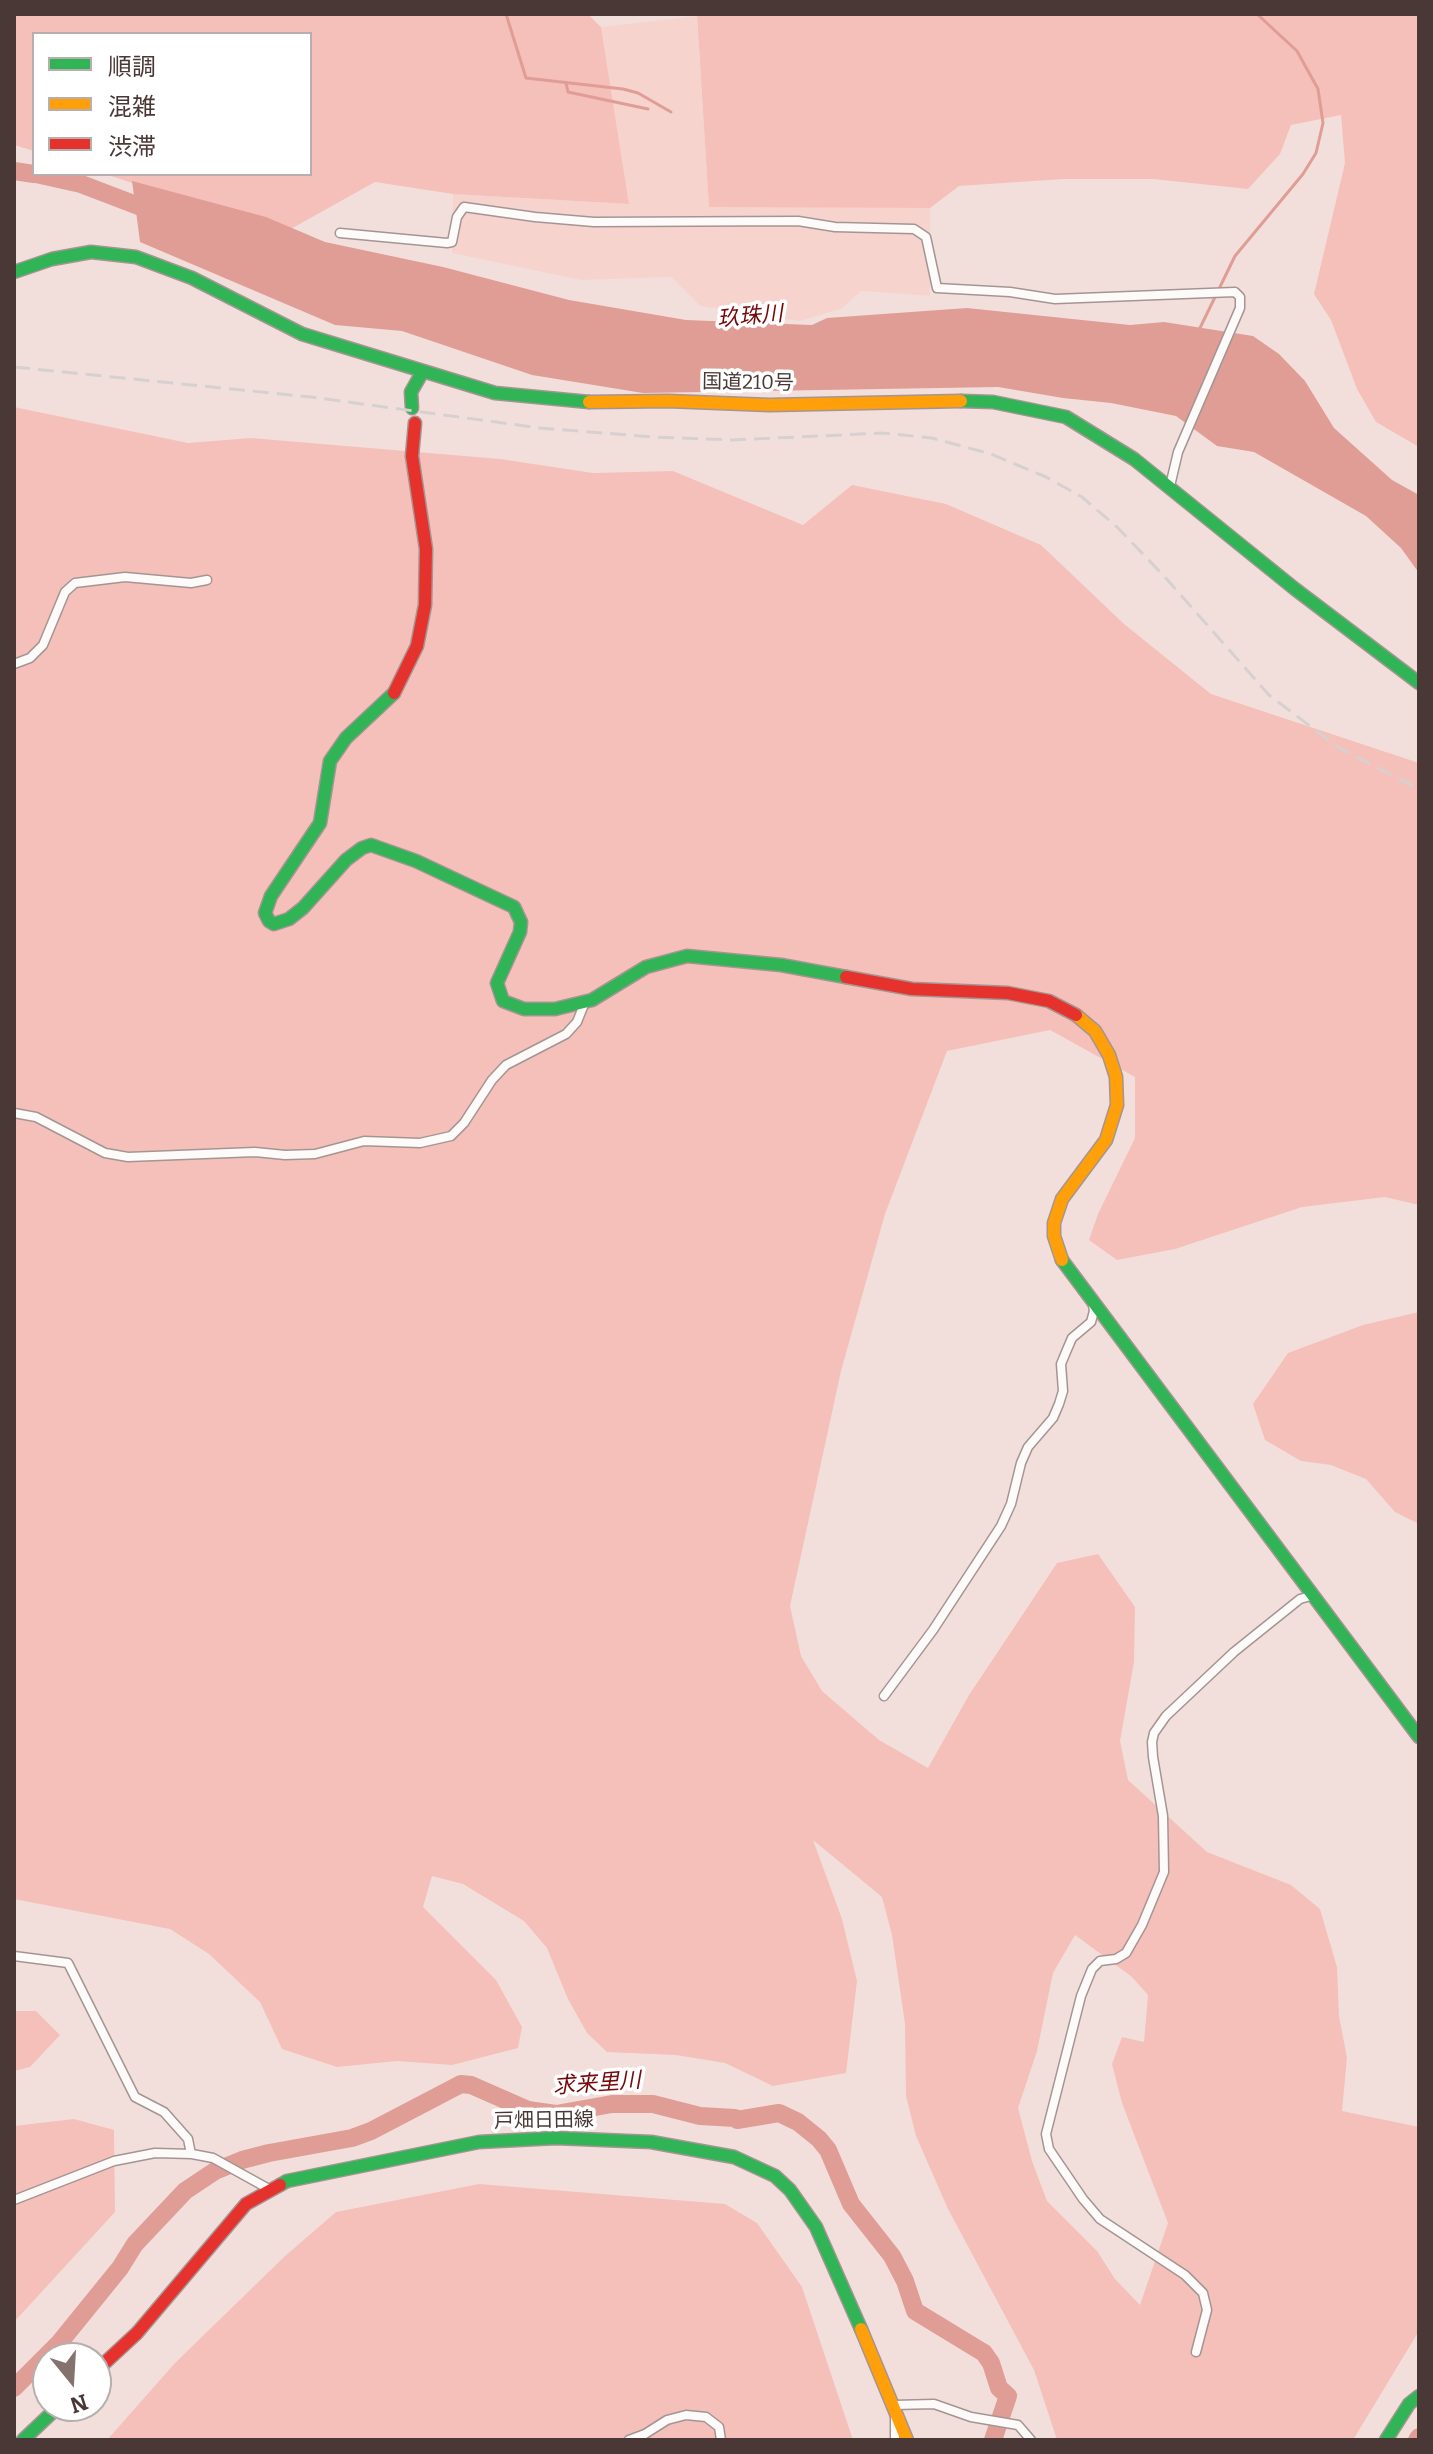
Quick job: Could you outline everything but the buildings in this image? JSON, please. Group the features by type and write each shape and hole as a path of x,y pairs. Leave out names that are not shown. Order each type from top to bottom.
{"main road":[{"name":"国道210号","path":"14,272 52,259 91,252 136,257 192,278 302,334 495,393 554,400 769,405 927,400 993,402 1066,417 1134,459 1170,486 1295,589 1419,683"},
{"path":"412,408 411,392 423,371"},
{"path":"415,423 412,456 426,549 425,605 417,646 394,693 339,746 328,769 320,823 271,896 265,913 274,924 289,919 303,908 346,860 362,848 379,847 514,907 521,922 520,932 497,983 503,1001 524,1009 540,1010 585,1002 612,989 643,968 687,956 781,965 912,989 1000,992 1049,1001 1071,1011 1095,1031 1109,1055 1116,1077 1117,1105 1106,1140 1062,1199 1054,1223 1059,1256 1419,1737"},
{"name":"戸畑日田線","path":"112,2356 147,2322 246,2204 287,2181 479,2142 556,2138 651,2142 734,2157 775,2176 804,2206 816,2227 907,2440"},
{"path":"1386,2440 1409,2404 1419,2396"},
{"path":"23,2440 42,2422"}],"street":[{"path":"340,233 452,242 457,217 464,207 594,222 798,221 835,227 914,229 926,237 937,288 1010,292 1055,299 1235,292 1240,297 1240,308 1178,452 1170,486"},
{"path":"14,664 30,658 43,645 65,592 75,583 125,577 191,583 207,580"},
{"path":"14,1113 36,1117 105,1153 128,1157 255,1152 315,1154 364,1141 420,1143 451,1136 506,1065 566,1034 577,1022 585,1002"},
{"path":"884,1696 933,1630 1001,1526 1028,1447 1053,1418 1059,1404 1063,1391 1061,1364 1072,1338 1091,1322 1094,1311 1092,1299"},
{"path":"1196,2352 1207,2310 1203,2293 1185,2275 1100,2219 1049,2149 1046,2134 1081,1996 1092,1969 1100,1961 1116,1959 1126,1953 1142,1925 1164,1872 1163,1816 1153,1757 1154,1733 1166,1716 1234,1652 1300,1599 1314,1595"},
{"path":"14,1956 68,1963 135,2097 164,2112 188,2139 191,2154"},
{"path":"14,2200 114,2161 155,2153 191,2154 227,2163 269,2189"},
{"path":"880,2375 896,2420 895,2440"},
{"path":"894,2405 934,2404 971,2417 1018,2425 1031,2440"},
{"path":"629,2440 667,2420 686,2415 706,2417 719,2427 721,2440"}],"shaded area":[{"path":"14,14 588,14 601,27 629,204 453,194 375,182 271,240 217,211 111,176 312,176 312,32 32,32 32,150 14,145"},
{"path":"697,14 1419,14 1419,447 1376,422 1357,389 1331,320 1314,294 1345,163 1341,115 1291,125 1280,154 1248,189 1153,179 1063,179 959,186 930,208 709,207"},
{"path":"697,16 709,206 930,208 930,296 861,291 841,309 799,321 700,306 671,277 581,280 452,253 453,194 629,204 601,27"},
{"path":"132,181 266,217 325,242 443,267 569,300 686,320 812,325 827,318 967,308 1130,325 1164,322 1253,336 1279,354 1305,381 1334,428 1392,480 1419,495 1419,573 1401,548 1366,516 1254,452 1217,446 1176,416 998,387 643,393 532,375 402,331 335,325 140,242"},
{"path":"14,407 188,443 251,438 500,459 593,473 673,471 803,525 852,485 946,504 1041,545 1124,624 1211,694 1419,763 1419,1205 1385,1197 1302,1207 1175,1249 1117,1260 1089,1240 1098,1214 1135,1138 1135,1077 1050,1030 947,1051 885,1214 841,1371 790,1606 801,1656 822,1691 879,1740 928,1768 969,1695 1057,1563 1098,1554 1135,1607 1134,1662 1120,1741 1128,1780 1207,1852 1291,1885 1320,1909 1337,1967 1339,2016 1347,2058 1342,2111 1419,2127 1419,2331 1353,2440 1057,2440 1034,2370 948,2209 916,2136 906,2096 905,2024 892,1935 882,1897 813,1840 842,1919 857,1981 846,2073 773,2086 725,2063 676,2055 607,2052 587,2033 568,1999 547,1948 524,1921 463,1884 432,1876 423,1907 496,1980 522,2027 518,2048 452,2065 397,2061 337,2067 282,2049 260,2002 209,1954 170,1929 14,1899","holes":["1075,1935 1132,1977 1148,1995 1144,2042 1122,2037 1112,2064 1122,2103 1168,2223 1140,2305 1115,2279 1097,2251 1047,2201 1032,2161 1018,2108 1037,2051 1053,1973"]},
{"path":"1419,1312 1419,1524 1395,1512 1366,1479 1331,1465 1301,1461 1265,1440 1253,1404 1288,1353 1363,1325"},
{"path":"14,2011 36,2011 60,2035 30,2067 14,2071"},
{"path":"74,2119 114,2130 115,2212 14,2322 14,2126"},
{"path":"479,2184 725,2204 757,2223 802,2287 853,2440 107,2440 175,2363 284,2257 336,2212"}],"waterway":[{"path":"506,14 526,78 623,89 638,93 671,112"},
{"path":"1199,330 1235,256 1303,174 1316,153 1323,123 1318,89 1297,51 1257,14"},
{"path":"566,83 568,92 648,109"},
{"name":"玖珠川","path":"14,171 32,174"},
{"name":"玖珠川","path":"45,176 81,184 157,213"},
{"name":"求来里川","path":"14,2388 60,2342 120,2268 135,2244 185,2191 215,2171 242,2160 352,2138 371,2131 461,2084 471,2085 528,2110 556,2114 612,2104 653,2104 700,2116 737,2120 779,2113 798,2122 828,2150 851,2204 892,2256 915,2311 984,2353 991,2363 999,2388 1008,2396 993,2440"}],"railway":[{"path":"14,367 311,397 540,428 732,440 883,433 932,438 991,454 1046,477 1082,497 1117,527 1164,576 1269,695 1339,748 1419,789"}],"traffic: fast":[{"path":"14,272 52,259 91,252 136,257 192,278 302,334 495,393 589,402"},
{"path":"412,408 411,392 423,371"},
{"path":"961,401 993,402 1066,417 1134,459 1295,589 1419,683"},
{"path":"394,693 346,738 330,761 320,823 271,896 265,913 269,921 274,924 289,919 303,908 346,860 371,845 416,861 514,907 521,922 520,932 497,983 503,1001 524,1009 555,1009 592,1000 646,967 687,956 781,965 846,977"},
{"path":"1062,1260 1419,1737"},
{"path":"280,2185 287,2181 479,2142 556,2138 651,2142 734,2157 775,2176 790,2190 816,2227 861,2329"},
{"path":"1386,2440 1409,2404 1419,2396"},
{"path":"23,2440 42,2422"}],"traffic: slow":[{"path":"589,402 769,405 961,401"},
{"path":"1062,1260 1054,1236 1054,1223 1062,1199 1106,1140 1117,1105 1116,1077 1109,1055 1095,1031 1076,1015"},
{"path":"861,2329 907,2440"}],"traffic: jam":[{"path":"394,693 417,646 425,605 426,549 412,456 415,423"},
{"path":"846,977 912,989 1008,993 1049,1001 1076,1015"},
{"path":"112,2356 137,2333 246,2204 280,2185"}]}
